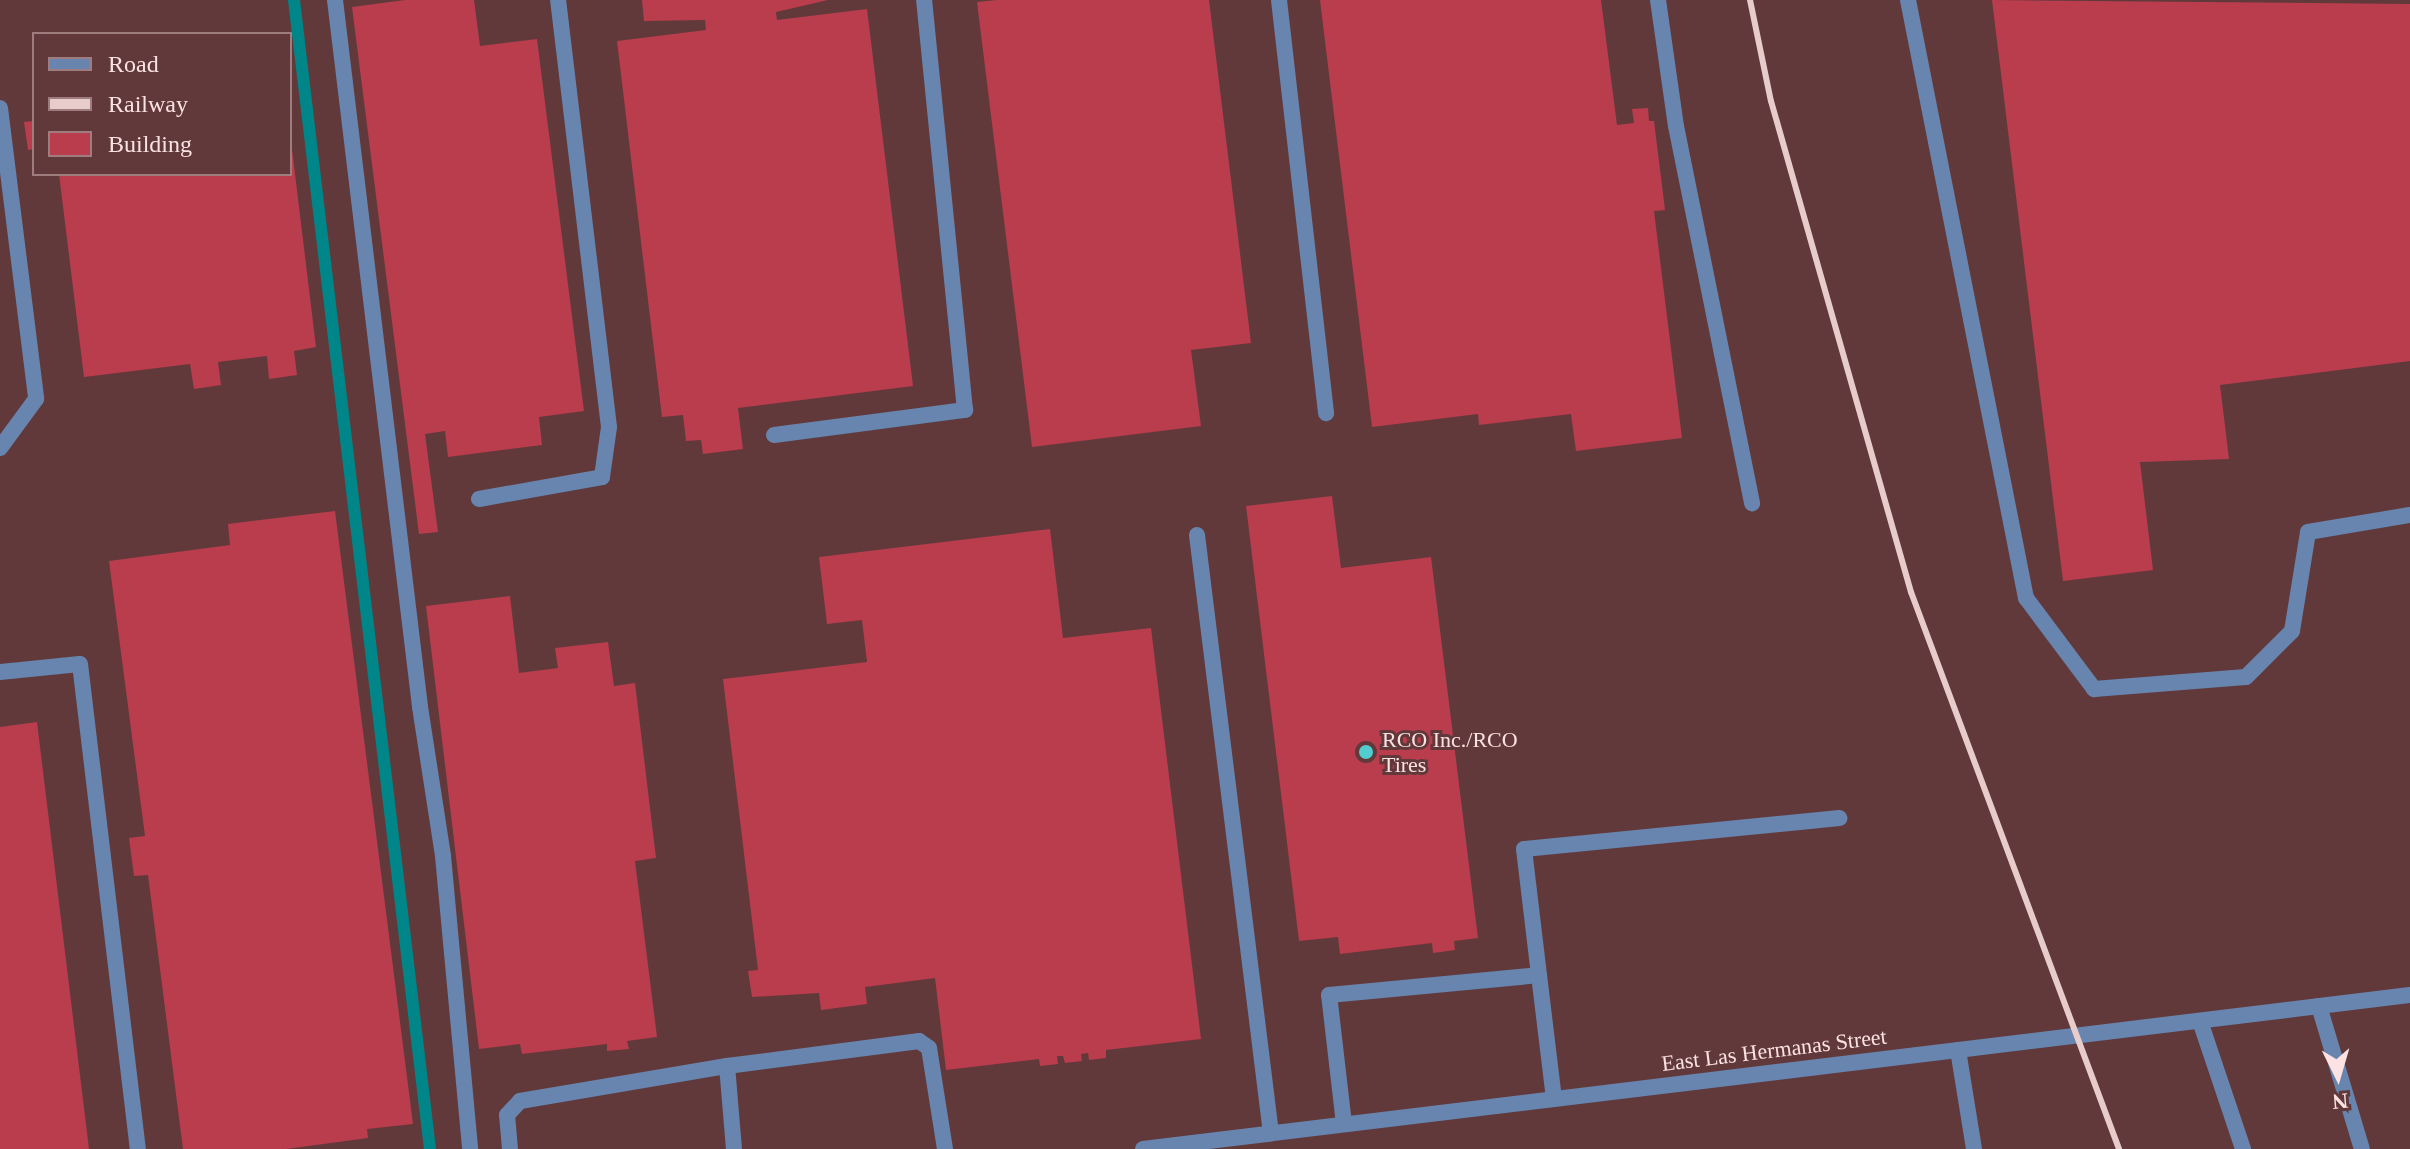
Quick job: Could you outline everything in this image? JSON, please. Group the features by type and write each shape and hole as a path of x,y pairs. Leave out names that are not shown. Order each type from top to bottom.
{"street":[{"path":"335,0 408,616 443,856 470,1149"},
{"path":"479,499 602,477 609,427 558,0"},
{"path":"774,435 965,410 924,0"},
{"path":"1279,0 1326,413"},
{"path":"1658,0 1676,126 1752,503"},
{"path":"1908,0 2026,598 2094,689 2246,677 2292,631 2308,532 2410,515"},
{"path":"0,108 36,399 0,448"},
{"path":"1197,535 1271,1133"},
{"path":"0,672 80,664 138,1149"},
{"path":"1554,1099 1524,849 1839,818"},
{"path":"1344,1124 1329,995 1539,975"},
{"name":"East Las Hermanas Street","path":"1143,1149 2410,995"},
{"path":"2319,1006 2362,1149"},
{"path":"2200,1021 2243,1149"},
{"path":"510,1149 507,1115 520,1101 727,1066 919,1041 929,1048 945,1149"},
{"path":"1958,1050 1974,1149"},
{"path":"727,1066 734,1149"}],"building":[{"path":"405,0 474,0 480,46 537,39 584,411 539,417 542,445 448,457 445,431 425,434 438,532 419,534 352,7"},
{"path":"642,0 828,0 776,12 777,20 867,9 913,386 738,408 743,449 703,454 701,440 686,441 683,415 662,417 617,41 706,30 705,20 644,21"},
{"path":"1209,0 1251,343 1191,350 1201,426 1032,447 977,2"},
{"path":"1320,0 1601,0 1617,125 1634,123 1632,109 1648,108 1649,121 1654,121 1665,210 1654,211 1682,438 1576,451 1571,414 1479,425 1478,414 1372,427"},
{"path":"1992,0 2410,4 2410,361 2220,385 2229,459 2140,462 2153,570 2063,581"},
{"path":"32,121 32,149 28,150 24,122"},
{"path":"292,149 316,347 294,351 297,375 269,379 267,356 218,362 221,385 194,389 190,364 84,377 59,176 292,176"},
{"name":"RCO Inc./RCO Tires","path":"1332,496 1341,568 1431,557 1478,938 1454,941 1455,950 1433,953 1432,943 1340,954 1338,937 1299,941 1246,506"},
{"path":"335,511 413,1124 367,1129 368,1138 286,1149 183,1149 148,875 134,876 129,838 145,836 109,561 230,545 228,524"},
{"path":"1050,529 1063,638 1151,628 1201,1039 1106,1050 1106,1058 1089,1060 1088,1053 1081,1054 1082,1061 1065,1063 1063,1056 1057,1056 1058,1064 1040,1066 1039,1059 946,1070 935,978 865,987 867,1004 821,1010 819,993 752,997 748,971 758,970 723,679 867,662 862,620 827,624 819,557"},
{"path":"510,596 519,673 558,668 555,648 608,642 614,686 635,683 656,858 635,861 657,1037 627,1041 629,1049 607,1051 607,1044 522,1054 520,1044 479,1049 426,606"},
{"path":"37,722 89,1149 0,1149 0,727"}],"waterway":[{"path":"294,0 430,1149"}],"railway":[{"path":"1750,0 1771,101 1911,592 2119,1149"}],"place":[{"name":"RCO Inc./RCO Tires","path":"1366,752"}]}
